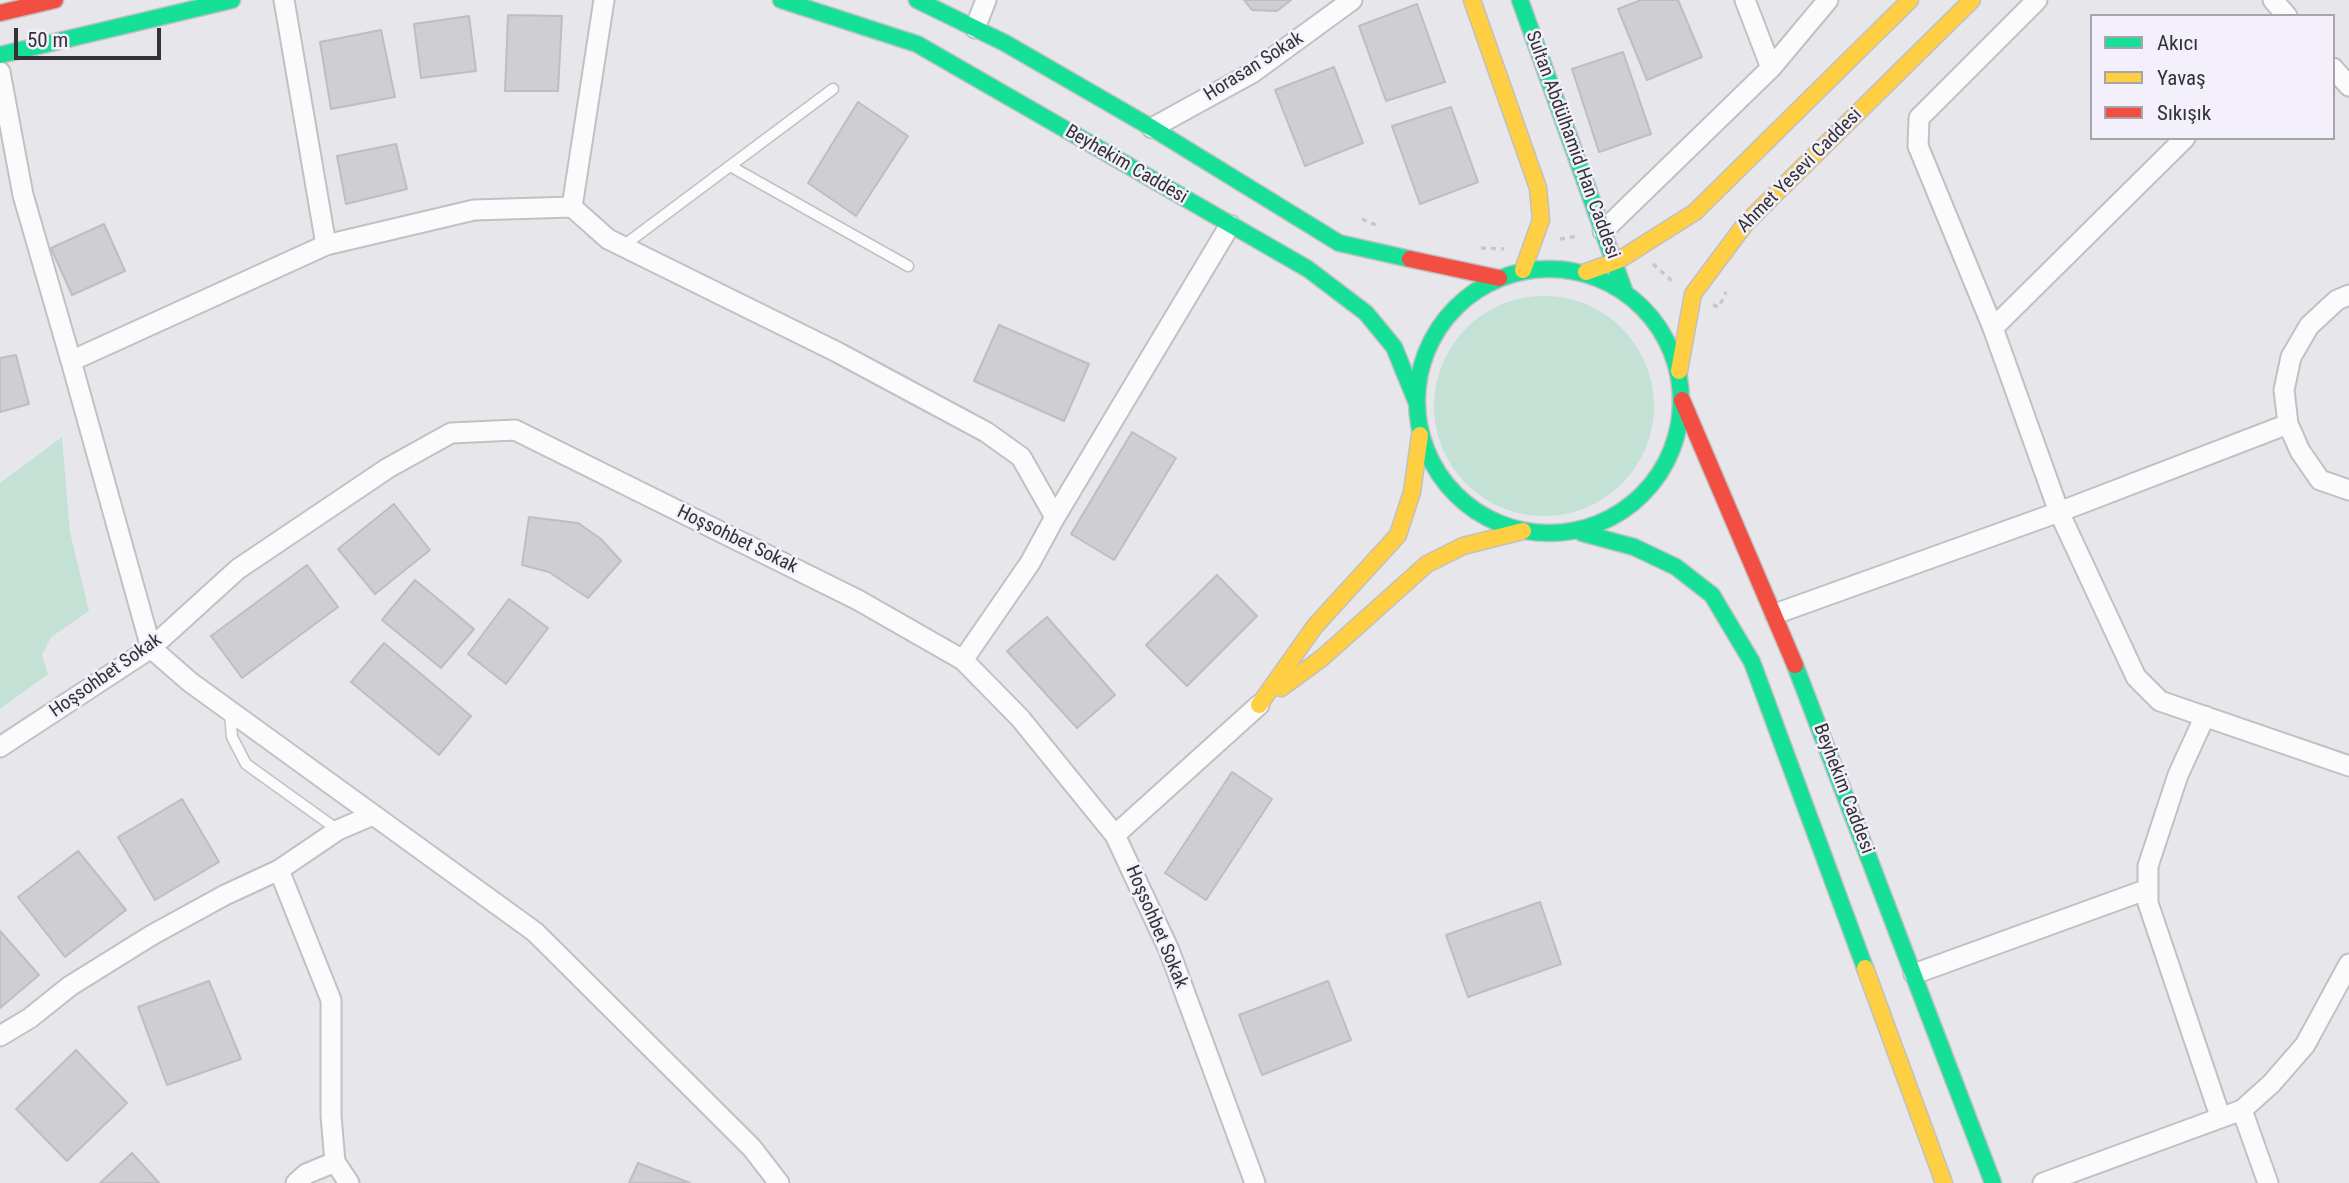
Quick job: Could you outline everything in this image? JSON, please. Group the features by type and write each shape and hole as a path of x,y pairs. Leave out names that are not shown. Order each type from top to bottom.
{"main road":[{"path":"0,13 55,0"},
{"path":"0,55 232,0"},
{"name":"Beyhekim Caddesi","path":"781,0 918,44 1308,269 1366,313 1394,348 1416,401"},
{"path":"917,0 975,28 1152,128 1339,243 1499,278"},
{"path":"1472,0 1538,188 1541,220 1523,270"},
{"name":"Sultan Abdülhamid Han Caddesi","path":"1520,0 1624,290"},
{"path":"1587,272 1642,246 1695,212 1910,0"},
{"name":"Ahmet Yesevi Caddesi","path":"1679,371 1693,294 1746,223 1972,0"},
{"path":"1530,162 1556,169 1573,148"},
{"path":"1259,705 1315,626 1369,570 1398,535 1412,492 1420,435 1416,401 1422,362 1439,327 1465,298 1499,278 1523,270 1559,268 1587,272 1624,290 1659,325 1679,371 1682,400 1677,439 1660,474 1633,503 1582,533"},
{"name":"Beyhekim Caddesi","path":"1682,400 1775,614 1993,1183"},
{"path":"1420,435 1433,467 1455,495 1486,518 1523,531"},
{"path":"1259,705 1322,657 1427,564 1462,546 1523,531 1582,533 1634,547 1676,567 1712,595 1752,662 1944,1183"}],"street":[{"path":"284,0 326,245"},
{"path":"572,207 604,0"},
{"path":"975,28 986,0"},
{"name":"Horasan Sokak","path":"1152,128 1252,73 1352,0"},
{"path":"1745,0 1771,68"},
{"path":"1603,231 1771,68 1828,0"},
{"path":"2037,0 1919,118 1918,146 1993,328 2059,512 2136,677 2160,701 2349,766"},
{"path":"2273,0 2285,14"},
{"path":"2335,70 2349,86"},
{"path":"0,72 23,195 151,648 190,682 535,932 752,1147 777,1182"},
{"path":"1993,328 2183,140"},
{"path":"71,361 326,245 474,210 572,207 608,239 837,352 986,432 1021,457 1055,517"},
{"path":"963,660 1030,563 1230,225"},
{"path":"2349,295 2337,300 2309,326 2291,357 2284,390 2288,424 2300,451 2320,480 2349,491"},
{"path":"1775,614 2059,512 2288,424"},
{"name":"Hoşsohbet Sokak","path":"0,747 151,648 238,569 388,468 452,433 515,430 858,600 963,660 1020,718 1115,835 1169,950 1255,1183"},
{"path":"1115,835 1259,705"},
{"path":"2205,716 2178,775 2148,866 2148,903 2220,1116"},
{"path":"1,1037 70,986 152,935 279,870 338,830 373,815"},
{"path":"279,870 331,1000 331,1116 335,1162 349,1183"},
{"path":"1914,974 2148,889"},
{"path":"2043,1183 2242,1110 2271,1084 2305,1045 2349,964"},
{"path":"2242,1110 2268,1183"},
{"path":"296,1183 306,1174 335,1162"}],"lane":[{"path":"622,246 834,89"},
{"path":"730,166 908,266"},
{"path":"230,711 232,737 247,764 338,830"}],"path":[{"path":"1642,246 1651,263 1676,286 1719,307"}],"green space":[{"path":"1544,296 1565,298 1596,309 1622,328 1641,354 1652,385 1652,427 1641,458 1622,484 1596,503 1565,514 1544,516 1523,514 1492,503 1466,484 1447,458 1436,427 1434,406 1436,385 1447,354 1466,328 1492,309 1523,298"},
{"path":"62,437 70,532 89,611 51,637 42,655 48,674 0,709 0,483"}],"building":[{"path":"1244,0 1291,0 1277,11 1252,10"},
{"path":"1641,0 1678,0 1702,57 1647,80 1618,9"},
{"path":"1417,4 1445,82 1386,101 1359,26"},
{"path":"508,15 562,16 558,91 505,91"},
{"path":"469,16 476,71 421,78 414,24"},
{"path":"381,30 395,97 331,109 320,42"},
{"path":"1623,52 1651,134 1599,152 1572,69"},
{"path":"1334,67 1363,143 1305,166 1275,90"},
{"path":"858,102 908,136 856,216 808,183"},
{"path":"1451,107 1478,182 1420,204 1392,126"},
{"path":"396,144 407,189 346,204 337,156"},
{"path":"104,224 125,271 72,295 51,248"},
{"path":"999,325 1089,364 1064,421 974,381"},
{"path":"16,355 29,404 0,412 0,358"},
{"path":"1132,432 1176,458 1114,560 1071,534"},
{"path":"394,504 430,550 375,594 338,549"},
{"path":"529,517 578,523 601,539 621,561 588,598 549,572 522,565"},
{"path":"307,565 338,607 242,678 211,636"},
{"path":"1217,575 1257,616 1187,686 1146,645"},
{"path":"415,580 474,629 441,668 382,620"},
{"path":"509,599 548,628 506,684 468,654"},
{"path":"1047,617 1115,695 1077,728 1007,651"},
{"path":"384,643 471,716 439,755 351,682"},
{"path":"1232,772 1272,799 1206,900 1165,873"},
{"path":"182,799 219,862 155,900 118,837"},
{"path":"78,851 126,910 65,957 18,897"},
{"path":"1540,902 1561,964 1468,997 1446,935"},
{"path":"0,931 39,975 0,1008"},
{"path":"209,981 241,1059 167,1085 138,1007"},
{"path":"1328,981 1351,1040 1262,1075 1239,1015"},
{"path":"76,1050 127,1103 67,1161 16,1109"},
{"path":"132,1153 159,1183 100,1183"},
{"path":"638,1163 690,1183 629,1183"}],"traffic: fast":[{"path":"0,55 232,0"},
{"path":"781,0 917,44 1308,269 1366,313 1394,347 1416,401"},
{"path":"917,0 1005,43 1152,128 1339,243 1410,259"},
{"path":"1520,0 1624,290"},
{"path":"1536,269 1562,269 1587,274 1611,284 1643,307 1659,327 1671,350 1679,375 1681,401 1679,427 1671,452 1659,475 1643,495 1623,511 1587,528 1562,533 1536,533 1511,528 1487,518 1455,495 1439,475 1422,439 1417,414 1417,388 1422,363 1432,339 1455,307 1475,291 1511,274 1536,269"},
{"path":"1582,533 1634,547 1676,567 1712,595 1752,662 1865,968"},
{"path":"1795,665 1993,1183"}],"traffic: slow":[{"path":"1472,0 1538,188 1541,220 1523,270"},
{"path":"1586,272 1619,260 1695,212 1910,0"},
{"path":"1679,371 1693,294 1746,223 1972,0"},
{"path":"1259,705 1315,626 1398,535 1412,492 1420,435"},
{"path":"1281,688 1322,658 1427,564 1463,546 1523,531"},
{"path":"1865,968 1944,1183"}],"traffic: jam":[{"path":"0,13 55,0"},
{"path":"1410,259 1499,278"},
{"path":"1682,400 1795,665"}]}
